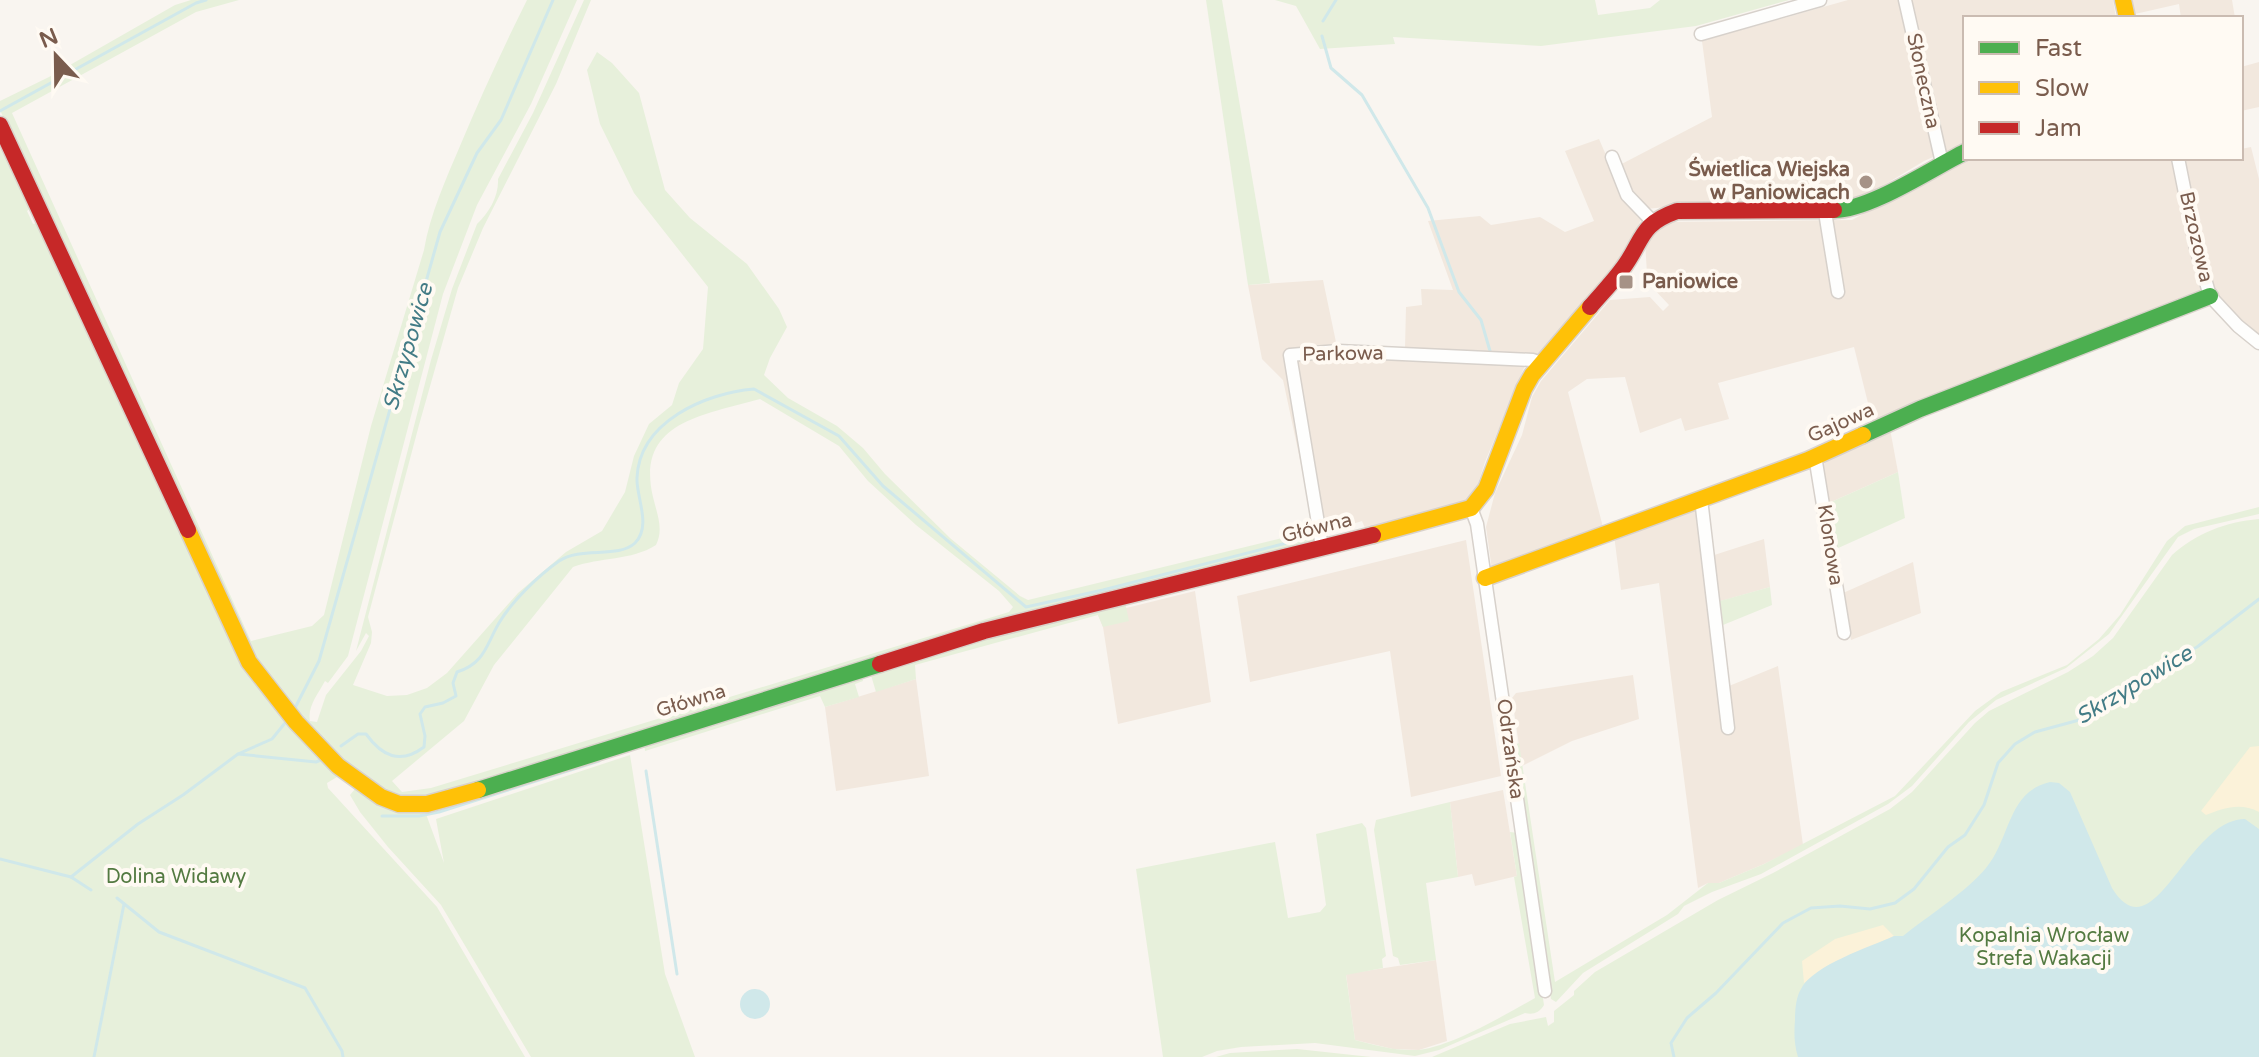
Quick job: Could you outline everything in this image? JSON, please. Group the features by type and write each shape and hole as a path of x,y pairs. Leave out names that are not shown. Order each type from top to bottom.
{"street":[{"path":"1701,34 1820,0"},
{"name":"Słoneczna","path":"1905,0 1942,163"},
{"name":"Główna","path":"0,125 233,633 260,679 291,716 359,784 384,800 399,804 440,802 984,631 1450,517 1471,508"},
{"path":"1471,508 1486,489 1524,389 1541,363 1619,274 1645,229 1653,222 1677,211 1758,209 1825,212 1855,208 1963,153"},
{"path":"1612,157 1627,195 1653,222"},
{"name":"Brzozowa","path":"2178,160 2196,248 2210,296 2259,343"},
{"path":"1825,212 1838,292"},
{"name":"Gajowa","path":"1485,578 1815,456 1920,409 2210,296"},
{"name":"Parkowa","path":"1322,547 1290,355 1338,351 1533,360 1541,363"},
{"name":"Klonowa","path":"1815,456 1844,633"},
{"path":"1701,499 1728,728"},
{"name":"Odrzańska","path":"1471,508 1477,524 1545,991"}],"shaded area":[{"path":"1848,0 2113,0 2116,16 1963,16 1963,144 1843,204 1824,208 1717,202 1646,209 1622,260 1544,350 1526,363 1477,487 1468,502 1365,528 1362,521 1324,533 1315,530 1283,380 1262,359 1248,285 1323,280 1337,347 1405,348 1406,307 1422,305 1421,289 1453,290 1428,221 1480,216 1491,225 1540,217 1565,232 1594,221 1565,151 1599,139 1612,169 1712,117 1702,41"},
{"path":"2131,0 2232,0 2235,16 2181,16 2179,4 2135,14"},
{"path":"2259,62 2259,107 2243,111 2243,66"},
{"path":"2251,147 2259,179 2259,336 2217,299 2209,283 2182,160 2243,160 2243,149"},
{"path":"1967,160 2174,160 2203,293 1874,427 1854,347 1718,383 1729,419 1685,431 1681,418 1640,433 1625,377 1587,379 1568,392 1604,531 1492,570 1486,527 1495,493 1522,435 1532,397 1541,381 1610,300 1650,297 1663,311 1669,305 1653,288 1647,273 1645,242 1652,229 1664,222 1852,220"},
{"path":"1890,429 1898,472 1829,503 1823,469 1826,457"},
{"path":"1701,501 1708,557 1764,539 1770,587 1714,603 1729,686 1778,666 1803,845 1719,883 1708,883 1698,888 1659,583 1621,590 1614,535"},
{"path":"1466,540 1501,776 1411,797 1390,651 1250,682 1237,596"},
{"path":"1913,562 1921,613 1851,640 1843,593"},
{"path":"1195,591 1211,702 1118,724 1103,627 1098,615"},
{"path":"1633,675 1639,719 1572,741 1522,766 1512,698 1516,693"},
{"path":"916,679 929,776 836,791 825,707"},
{"path":"1503,790 1517,876 1475,886 1472,874 1458,877 1450,802"},
{"path":"1436,960 1447,1041 1419,1050 1393,1049 1355,1040 1346,974"}],"green space":[{"name":"Dolina Widawy","path":"191,0 239,0 196,12 12,113 251,641 312,626 324,615 371,426 444,184 527,0 577,0 531,104 477,205 443,294 348,656 316,696 310,721 317,722 326,695 369,636 366,633 356,651 452,289 477,224 492,204 498,179 533,113 584,0 591,0 556,84 483,228 458,288 368,617 371,643 353,685 387,696 407,695 427,688 447,673 518,593 566,552 602,531 625,492 634,456 649,424 672,405 679,383 703,349 708,287 634,193 600,124 587,70 597,52 612,63 639,93 665,190 690,218 747,264 779,309 787,327 764,375 788,398 837,426 863,448 950,538 1020,596 1028,600 1315,530 1317,542 1012,618 441,798 408,800 339,772 327,783 328,788 437,907 525,1057 0,1057 0,148 30,208 27,211 33,224 41,222 57,236 0,110 0,101 49,77 175,5","holes":["760,399 839,446 868,481 916,525 999,591 1013,607 1009,612 431,788 402,792 392,781 464,721 494,665 573,567 636,554 656,545 660,527 650,472 654,452 664,437 697,417"]},
{"path":"1206,0 1222,0 1270,283 1248,285"},
{"path":"1275,0 1595,0 1598,15 1650,8 1660,0 1789,0 1696,26 1541,46 1393,37 1395,44 1320,49 1296,6"},
{"path":"1898,472 1905,518 1836,549 1829,503"},
{"path":"2259,507 2259,514 2194,529 2178,537 2109,634 2066,668 1996,700 1969,722 1912,786 1888,804 1761,874 1684,906 1678,914 1583,973 1556,1002 1551,999 1512,746 1519,743 1555,982 1667,915 1708,883 1719,883 1764,864 1895,796 1975,711 2001,692 2067,665 2099,639 2120,615 2167,541 2185,526"},
{"path":"2259,519 2259,1057 1432,1057 1510,1024 1546,1017 1548,1026 1554,1022 1554,1011 1595,972 1718,900 1890,809 1912,792 1989,711 2068,672 2093,656 2113,638 2172,555 2182,547 2212,530"},
{"path":"1770,587 1772,605 1723,625 1720,601"},
{"path":"1125,602 1129,621 1103,627 1098,615 915,665 916,679 876,692 870,672 986,634"},
{"path":"862,677 863,681 855,684 859,697 825,707 820,696 645,751 644,741"},
{"path":"630,755 665,974 695,1057 531,1057 441,905 388,847 350,795 355,789 426,814 444,863 436,819"},
{"path":"1450,802 1458,877 1426,883 1436,960 1400,965 1398,958 1393,956 1374,830 1376,820"},
{"path":"1362,823 1366,828 1386,956 1382,959 1383,968 1346,975 1355,1040 1400,1050 1429,1048 1477,1030 1535,998 1514,877 1517,876 1510,832 1518,833 1542,1008 1439,1050 1415,1056 1315,1043 1241,1047 1202,1057 1163,1057 1136,869 1275,842 1288,918 1320,912 1326,905 1316,834"},
{"path":"1297,1049 1371,1057 1216,1057 1230,1053"}],"sand":[{"path":"2259,746 2259,812 2239,807 2206,815 2201,811 2250,747"},
{"path":"1883,925 1894,936 1827,966 1804,983 1802,961 1835,939"}],"water":[{"name":"Kopalnia Wrocław Strefa Wakacji","path":"2050,782 2059,783 2070,792 2112,888 2127,905 2142,906 2157,896 2206,839 2224,825 2245,819 2259,829 2259,1057 1798,1057 1796,1008 1799,992 1807,980 1843,958 1894,936 1903,936 1958,895 1986,868 2025,795"},
{"path":"755,989 766,993 770,1004 766,1015 755,1019 744,1015 740,1004 744,993"}],"waterway":[{"path":"0,111 206,0"},
{"name":"Skrzypowice","path":"295,708 319,661 440,232 477,153 501,120 553,0"},
{"path":"1323,21 1336,0"},
{"path":"1322,36 1331,68 1362,95 1428,208 1459,292 1481,320 1490,351"},
{"path":"341,746 358,734 366,734 378,748 392,756 407,756 424,747 420,714 425,707 456,696 453,683 457,672 474,664 504,615 534,581 568,557 619,550 635,543 640,536 643,520 637,486 641,458 649,441 662,426 696,404 735,392 754,389 839,436 883,486 1026,607 1314,536"},
{"name":"Skrzypowice","path":"1674,1057 1671,1043 1687,1018 1716,993 1783,923 1811,908 1840,906 1870,909 1895,903 1914,889 1948,847 1965,835 1984,805 1998,763 2015,744 2035,732 2083,719 2139,679 2197,647 2259,599"},
{"name":"Skrzypowice","path":"71,877 138,824 238,754 272,739 285,723"},
{"path":"238,754 321,760"},
{"path":"382,816 419,816 439,812 599,761"},
{"path":"646,771 677,974"},
{"path":"0,859 71,877 91,890"},
{"name":"Skrzypowice","path":"117,898 159,932 305,988 343,1057"},
{"path":"94,1057 124,904"}],"traffic: fast":[{"path":"1834,210 1882,196 1963,153"},
{"path":"1863,435 1920,409 2210,296"},
{"path":"478,790 880,664"}],"traffic: slow":[{"path":"2123,0 2127,16"},
{"path":"1373,535 1471,508 1486,489 1532,375 1590,307"},
{"path":"1485,578 1808,460 1863,435"},
{"path":"188,530 249,662 296,722 338,766 381,797 399,804 427,804 478,790"}],"traffic: jam":[{"path":"0,125 188,530"},
{"path":"1590,307 1623,268 1643,234 1664,216 1677,211 1834,210"},
{"path":"880,664 984,631 1373,535"}],"place":[{"name":"Świetlica Wiejska w Paniowicach","path":"1866,182"},
{"name":"Paniowice","path":"1626,282"}]}
